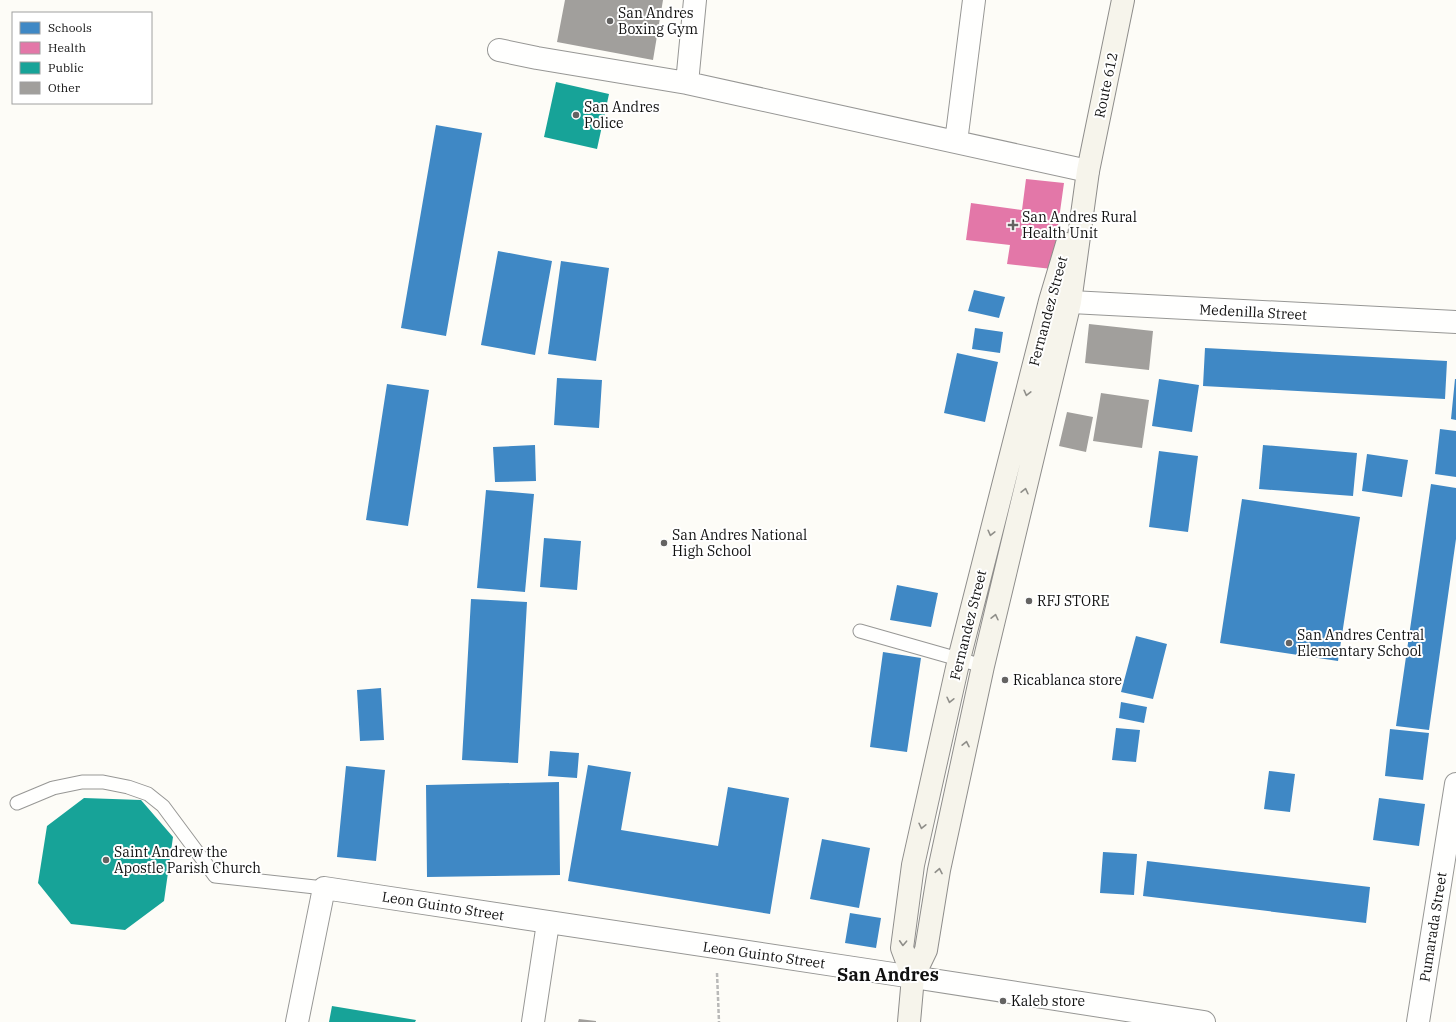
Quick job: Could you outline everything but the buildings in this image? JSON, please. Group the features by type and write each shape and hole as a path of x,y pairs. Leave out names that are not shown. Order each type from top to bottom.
{"main road":[{"name":"Route 612","path":"1088,171 1123,0"},
{"name":"Fernandez Street","path":"909,1022 913,977 926,950 939,870 1088,171"},
{"name":"Fernandez Street","path":"913,977 902,948 906,907 913,865 959,659 1060,302"}],"street":[{"path":"687,83 695,0"},
{"path":"956,142 974,0"},
{"path":"499,50 537,58 687,83 1088,171"},
{"name":"Medenilla Street","path":"1060,302 1456,322"},
{"name":"Pumarada Street","path":"1418,1022 1450,861 1456,784"},
{"path":"297,1022 324,888"},
{"name":"Leon Guinto Street","path":"324,888 1204,1022"},
{"path":"533,1022 548,923"}],"lane":[{"path":"860,631 983,666"},
{"path":"17,803 53,788 82,782 103,782 128,787 148,794 163,806 215,876 324,888"}],"path":[{"path":"716,948 719,1022"}],"place":[{"name":"San Andres Boxing Gym","path":"610,21"},
{"name":"San Andres Police","path":"576,115"},
{"name":"San Andres Rural Health Unit","path":"1013,225"},
{"name":"San Andres National High School","path":"664,543"},
{"name":"RFJ STORE","path":"1029,601"},
{"name":"San Andres Central Elementary School","path":"1289,643"},
{"name":"Ricablanca store","path":"1005,680"},
{"name":"Saint Andrew the Apostle Parish Church","path":"106,860"},
{"name":"Kaleb store","path":"1003,1001"}],"district":[{"name":"San Andres","path":"888,975"}]}
